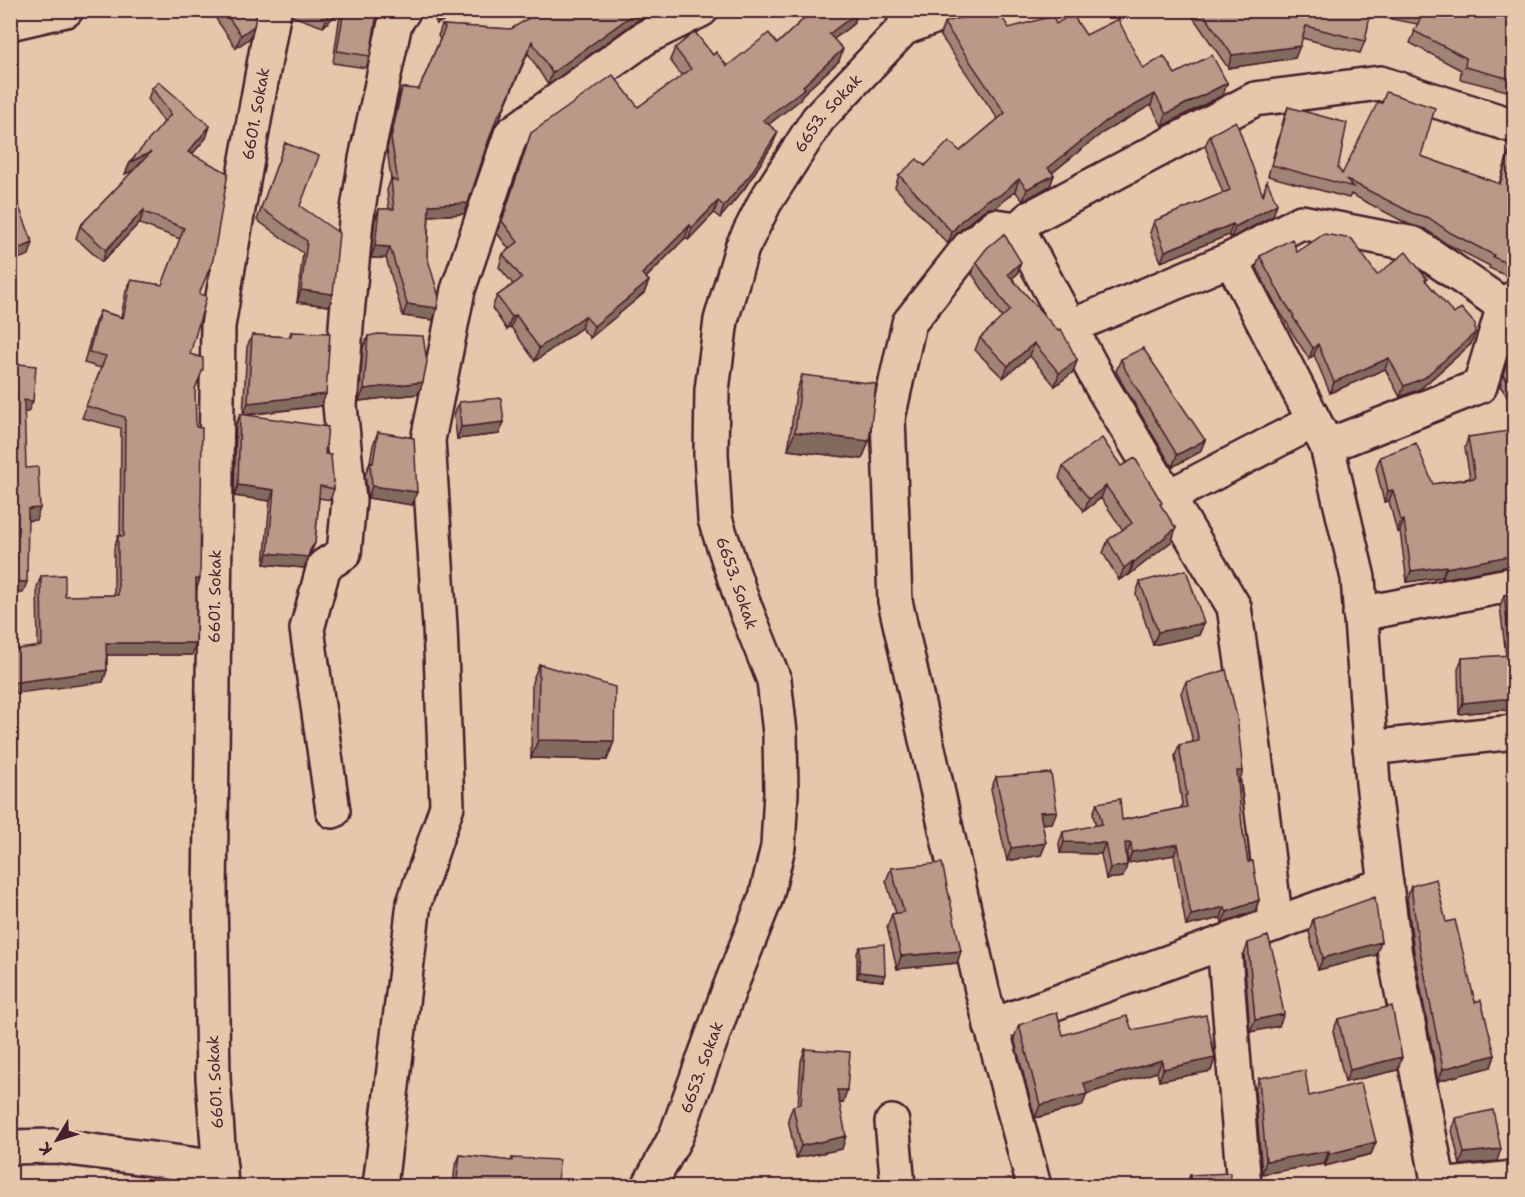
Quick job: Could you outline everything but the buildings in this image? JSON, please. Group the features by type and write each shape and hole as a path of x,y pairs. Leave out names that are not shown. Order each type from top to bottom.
{"street":[{"path":"14,19 66,10"},
{"name":"6601. Sokak","path":"220,1177 213,1078 210,894 218,326 274,10"},
{"path":"333,812 307,629 324,566 344,553 349,501 340,405 356,221 366,159 395,23 404,10"},
{"path":"380,1186 414,903 447,806 440,626 428,440 458,290 511,134 646,37 701,10"},
{"path":"905,19 953,10"},
{"name":"6653. Sokak","path":"649,1186 675,1136 766,897 778,847 781,792 780,733 774,680 742,600 715,519 711,454 712,390 721,320 742,249 765,202 818,119 905,19"},
{"path":"1018,229 1029,218 1255,99 1380,83 1515,126"},
{"path":"1070,327 1231,259 1301,222 1414,244 1509,302 1480,386 1320,433 1168,497"},
{"path":"1018,229 995,226 969,247 909,323 888,418 895,601 982,990 1034,1186"},
{"path":"1018,229 1101,385 1234,606 1276,924"},
{"path":"1231,259 1320,433 1358,578 1373,783 1395,955 1440,1186 1515,1178"},
{"path":"1360,614 1515,584"},
{"path":"1370,748 1515,732"},
{"path":"991,1026 1386,884"},
{"path":"1224,943 1244,1186"},
{"path":"892,1122 898,1186"},
{"path":"10,1147 54,1146 220,1177"}]}
